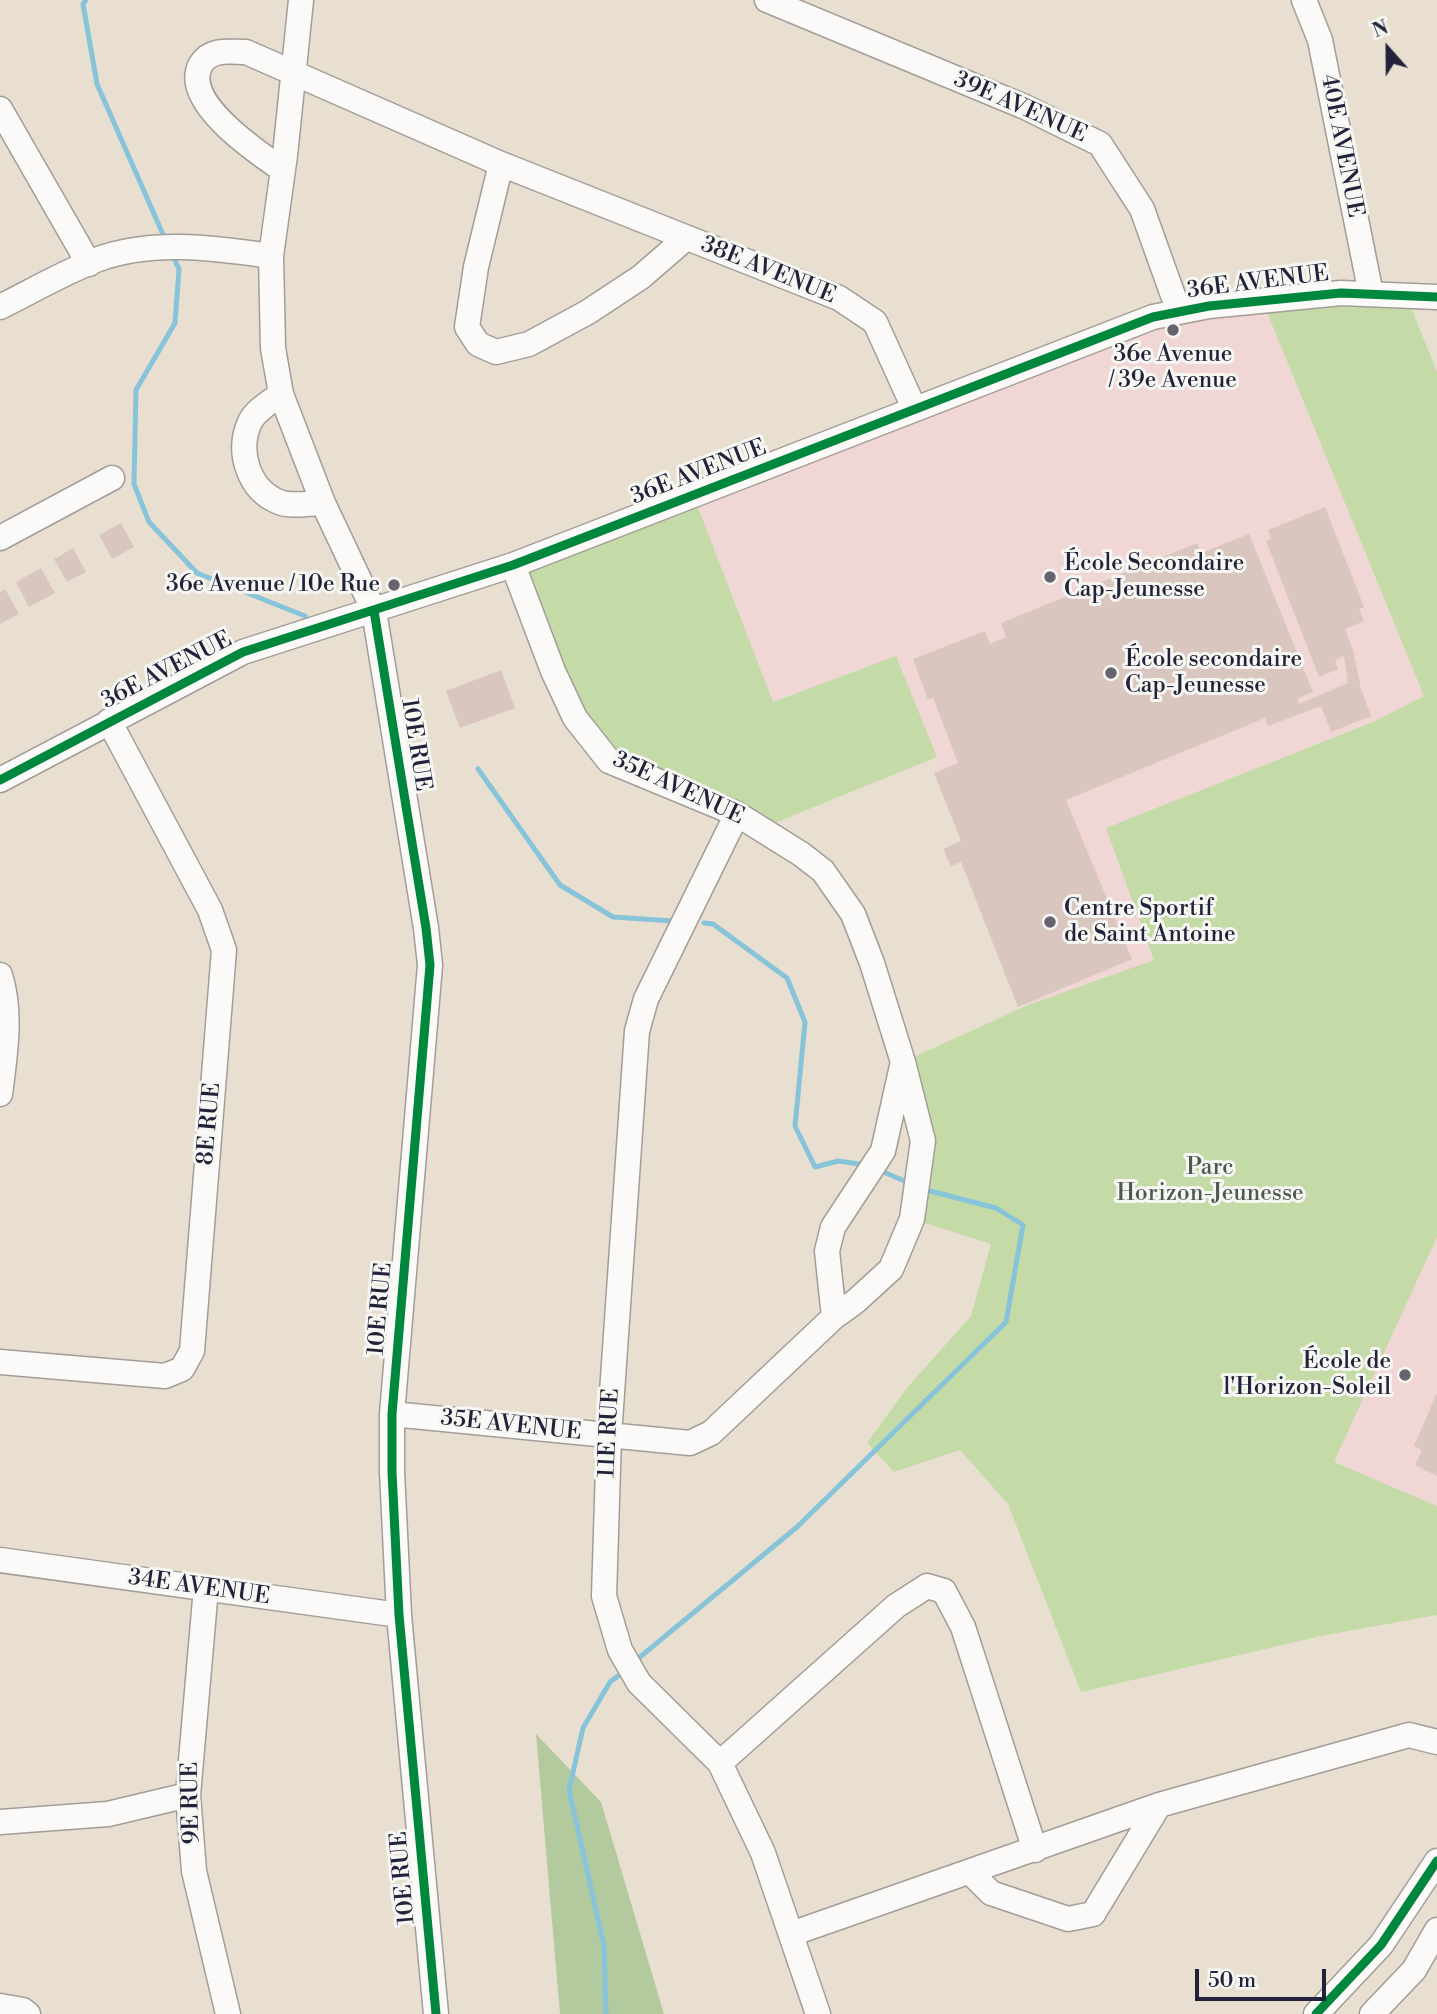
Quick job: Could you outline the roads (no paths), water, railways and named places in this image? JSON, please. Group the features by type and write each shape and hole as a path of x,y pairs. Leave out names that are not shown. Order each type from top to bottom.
{"street":[{"name":"10E RUE","path":"302,0 271,256 273,348 281,394 323,503 373,611 426,928 429,965 391,1414 398,1615 436,2014"},
{"name":"39E AVENUE","path":"767,0 1026,107 1100,144 1142,209 1179,312"},
{"name":"40E AVENUE","path":"1304,0 1320,40 1371,294"},
{"path":"283,170 251,147 216,114 198,86 198,70 205,58 220,51 246,52 294,72"},
{"name":"38E AVENUE","path":"294,72 501,164 839,298 875,323 914,408"},
{"path":"0,109 89,264"},
{"name":"38E AVENUE","path":"501,164 476,267 467,327 478,344 496,352 529,344 588,313 640,277 686,238"},
{"path":"0,307 97,260 145,248 214,248 271,256"},
{"name":"36E AVENUE","path":"0,780 243,652 513,565 1142,321 1209,306 1341,293 1437,297"},
{"path":"281,394 262,408 250,422 245,443 247,469 260,490 281,503 323,503"},
{"path":"0,538 112,478"},
{"name":"35E AVENUE","path":"391,1414 690,1443 711,1433 834,1317 891,1269 912,1219 922,1141 903,1062 872,963 853,914 823,871 801,854 737,814 609,761 575,718 553,671 513,565"},
{"name":"8E RUE","path":"0,1362 165,1376 182,1369 192,1351 224,950 210,910 109,721"},
{"name":"11E RUE","path":"737,814 646,999 637,1031 609,1436 604,1595 620,1650 639,1683 720,1763 763,1853 818,2014"},
{"path":"0,975 6,1010 6,1043 0,1094"},
{"path":"834,1317 827,1251 833,1227 883,1151 903,1062"},
{"name":"34E AVENUE","path":"0,1560 398,1615"},
{"path":"720,1763 896,1606 927,1586 944,1591 963,1627 1035,1850"},
{"name":"9E RUE","path":"206,1588 188,1795 194,1871 228,2014"},
{"path":"791,1934 1159,1805 1409,1735 1437,1742"},
{"path":"0,1822 108,1814 188,1795"},
{"path":"971,1873 991,1893 1068,1919 1093,1914 1159,1805"},
{"path":"1316,2014 1381,1945 1437,1861"},
{"path":"1372,2014 1414,1970 1437,1930"},
{"path":"0,2007 23,2010 28,2014"}],"waterway":[{"path":"86,0 83,4 97,84 165,239"},
{"path":"172,254 179,269 175,323 136,390 134,484 149,522 197,573 305,616"},
{"path":"478,769 560,885 613,917 673,921"},
{"path":"704,923 713,924 787,978 805,1022 795,1126 815,1167 838,1161 866,1165"},
{"path":"881,1171 907,1182"},
{"path":"640,1657 797,1527 1006,1322 1023,1225 996,1208 926,1190"},
{"path":"606,2014 604,1946 569,1790 583,1728 610,1682 618,1676"}],"place":[{"name":"36e Avenue / 39e Avenue","path":"1173,330"},
{"name":"École Secondaire Cap-Jeunesse","path":"1050,577"},
{"name":"36e Avenue / 10e Rue","path":"394,585"},
{"name":"École secondaire Cap-Jeunesse","path":"1111,673"},
{"name":"Centre Sportif de Saint Antoine","path":"1050,922"},
{"name":"École de l'Horizon-Soleil","path":"1405,1375"}],"park label":[{"name":"Parc Horizon-Jeunesse","path":"1210,1181"}]}
